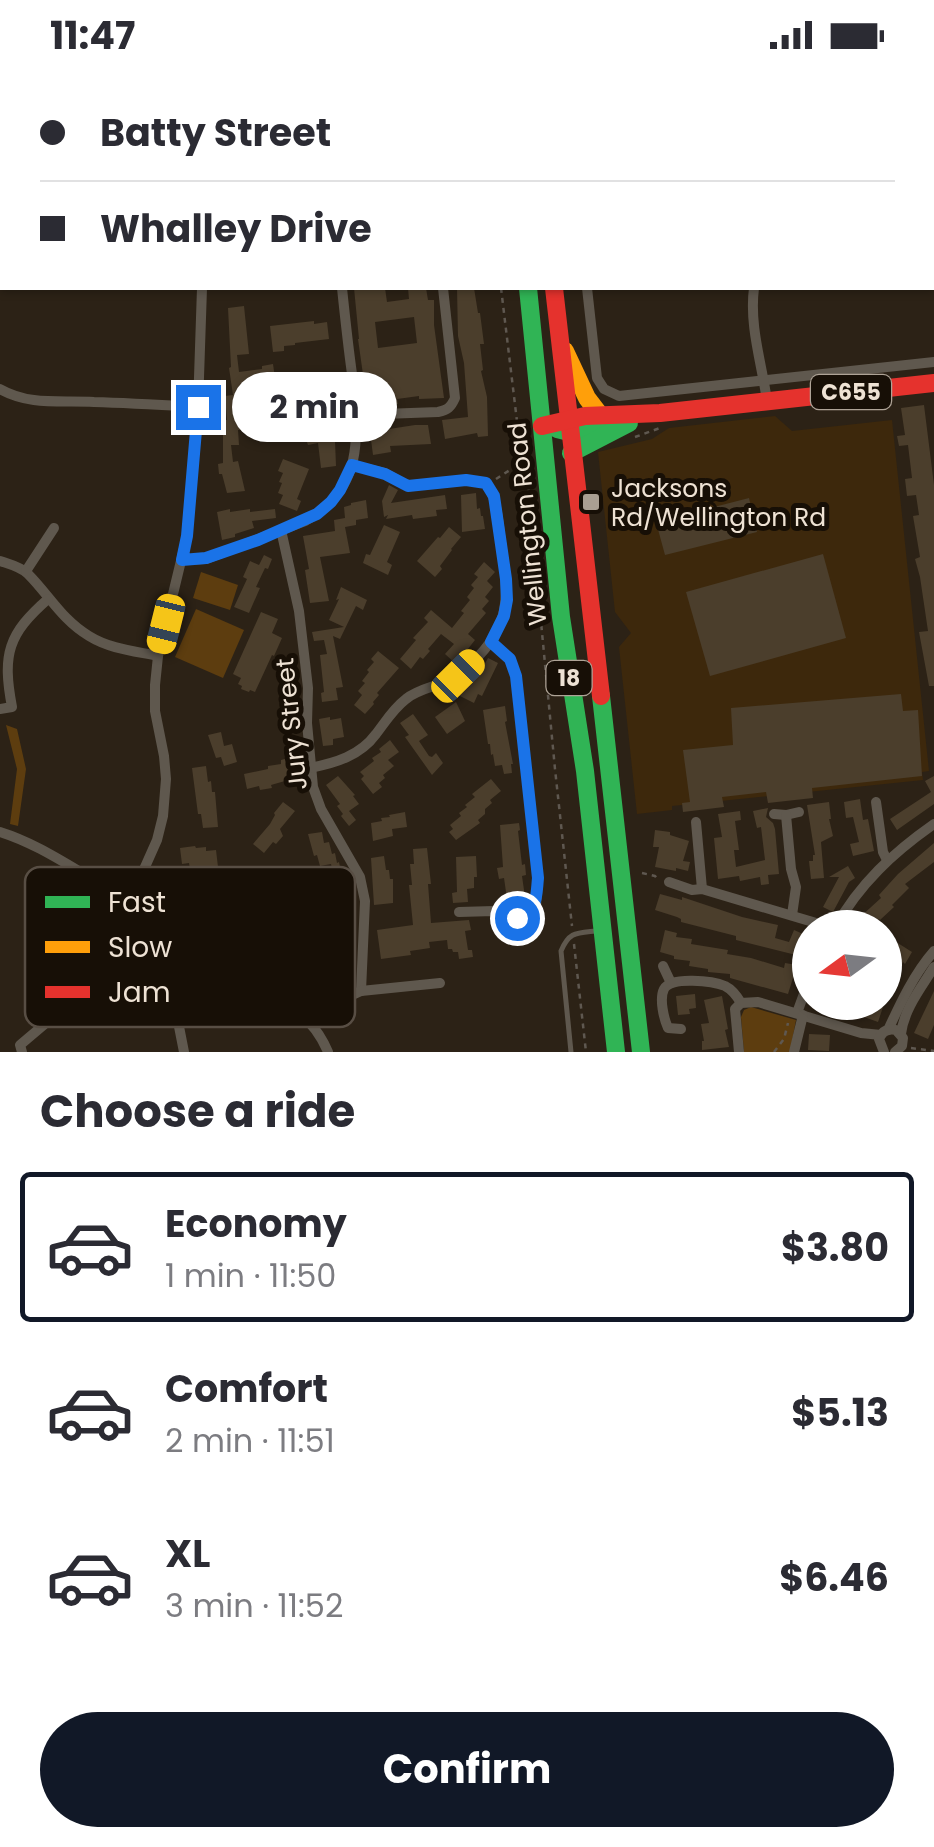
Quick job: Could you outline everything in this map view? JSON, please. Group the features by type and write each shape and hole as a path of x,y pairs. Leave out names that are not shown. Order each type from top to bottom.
{"main road":[{"name":"Wellington Road","path":"528,290 560,617 585,771 616,1052"},
{"name":"Wellington Road","path":"554,290 642,1052"},
{"path":"559,337 587,398 600,415"},
{"name":"C655","path":"542,426 568,424 632,430 663,419 763,402 934,383"},
{"name":"C655","path":"568,424 600,415 663,419"},
{"path":"571,453 632,430"}],"street":[{"path":"144,867 163,816 166,779 155,711 158,656 189,520 202,290"},
{"path":"183,555 206,558 317,514 331,502 348,477 357,436 342,290"},
{"path":"356,416 438,412 452,406 456,398 443,290"},
{"path":"586,290 596,373 604,389 612,394 623,396 934,362"},
{"path":"754,290 763,402"},
{"path":"0,389 16,398 38,402 198,407"},
{"path":"310,768 353,755 407,698 458,676 491,642 507,600 494,496 486,483 466,480 408,486 385,474 352,465"},
{"path":"26,571 54,528"},
{"name":"Jury Street","path":"278,531 299,611 313,787 354,867"},
{"path":"0,560 26,571 48,599 89,636 114,648 158,656"},
{"path":"0,708 12,706 6,662 10,646 24,620 48,599"},
{"path":"459,912 494,912 517,918 528,915 536,906 538,878 516,676 510,659 491,642"},
{"path":"876,802 887,860"},
{"path":"793,910 796,887 780,814 798,812"},
{"path":"696,822 702,889"},
{"path":"846,910 887,860 934,824"},
{"path":"0,832 29,842 70,867"},
{"name":"Jury Street","path":"355,869 365,901 361,991"},
{"path":"669,882 792,915"},
{"path":"884,1044 907,990 934,951"},
{"path":"663,966 671,982"},
{"path":"900,1034 902,1022 934,968"},
{"path":"682,1029 668,1028 664,1019 662,996 671,982 710,982 727,987 742,1003"},
{"path":"355,994 440,983"},
{"path":"739,1052 735,1009 742,1003 758,1002 792,1012"},
{"path":"794,1052 796,1020"},
{"path":"819,1020 884,1044"},
{"path":"22,1052 20,1045 41,1027"},
{"path":"179,1027 184,1052"},
{"path":"314,1027 328,1052"},
{"path":"884,1044 896,1030 903,1042 900,1050"}],"lane":[{"path":"571,1052 561,951 573,934 603,930"}],"path":[{"path":"502,290 519,438 526,454 586,1052"},
{"path":"632,430 654,432 663,419"},
{"path":"543,644 554,643"},
{"path":"642,873 654,876 667,888 669,882"},
{"path":"774,1052 794,1020"},
{"path":"900,1050 934,1052"}],"shaded area":[{"path":"775,416 792,431 892,420 929,771 922,772 923,780 672,806 672,810 637,814 619,647 631,633 615,612 598,452 652,439 669,428"},
{"path":"201,572 238,585 230,610 193,598"},
{"path":"196,609 244,630 223,678 175,657"},
{"path":"6,725 17,729 26,769 18,826 10,824 17,769"},
{"path":"751,1007 796,1020 790,1052 744,1052 744,1010"}],"building":[{"path":"354,290 385,290 387,302 409,299 408,290 426,290 428,300 434,300 444,398 419,396 397,399 398,404 391,405 388,401 367,403","holes":["414,317 417,343 378,348 375,322"]},
{"path":"457,290 474,290 484,344 480,344 481,371 487,397 488,436 478,437 477,433 445,439 442,420 468,417"},
{"path":"244,306 249,354 237,355 239,372 273,364 277,392 266,394 265,388 240,392 241,407 246,407 245,430 238,430 239,445 231,445 233,462 238,461 245,491 227,493 218,464 223,463 225,396 233,395 228,308"},
{"path":"327,322 329,339 295,343 284,346 284,351 273,352 270,326"},
{"path":"302,375 339,397 331,413 313,403 311,407 302,402 299,408 288,402"},
{"path":"924,405 934,485 934,686 929,686 919,632 928,631 915,559 920,557 913,516 919,515 916,495 907,496 905,479 912,478 908,445 899,446 897,436 905,435 901,408"},
{"path":"323,421 329,442 335,441 336,466 321,468 318,443 308,445 304,423"},
{"path":"428,425 431,444 390,446 391,452 373,455 370,432"},
{"path":"283,459 309,469 297,499 301,501 297,511 279,504 283,473 278,471"},
{"path":"389,485 398,490 391,503 445,495 447,509 436,510 437,516 386,519 382,501"},
{"path":"476,493 485,529 462,532 461,495"},
{"path":"749,498 757,532 665,555 656,522"},
{"path":"366,500 368,518 345,527 350,553 320,557 329,601 310,603 303,536 335,531 334,520 345,518 344,507"},
{"path":"275,509 276,518 252,521 254,528 222,540 217,512"},
{"path":"384,525 400,532 387,562 392,565 388,575 363,563"},
{"path":"449,527 461,537 435,577 417,561"},
{"path":"823,554 846,638 710,676 686,592"},
{"path":"264,555 272,559 256,587 260,588 249,613 234,607 247,579 243,577 250,561 259,565"},
{"path":"484,562 495,572 487,581 493,587 485,597 489,601 482,609 486,613 468,634 475,640 456,664 445,654 454,644 441,634 411,669 400,659 428,622 424,618 431,610 452,628 464,613 461,611 474,588 471,585 478,577 474,574"},
{"path":"341,587 367,600 363,610 356,606 340,639 333,636 343,687 336,688 338,700 322,702 320,655 327,654 324,640 314,641 312,632 344,627 329,620"},
{"path":"261,612 278,619 272,633 282,638 255,692 249,692 241,689 241,678 233,674"},
{"path":"378,651 399,668 365,714 354,705 362,695 358,691"},
{"path":"488,658 498,663 482,696 478,694 474,703 458,695 462,684 467,687"},
{"path":"901,694 903,711 918,710 922,776 812,788 813,798 768,803 766,792 722,797 724,807 683,812 682,803 690,802 683,750 733,745 731,708"},
{"path":"456,702 465,721 447,734 435,717"},
{"path":"505,706 513,764 512,773 504,774 502,765 495,766 491,755 483,710"},
{"path":"413,714 428,735 419,741 429,756 436,753 443,763 432,775 405,737 409,735 400,723"},
{"path":"341,718 344,737 333,739 333,745 323,746 319,719"},
{"path":"221,732 224,746 232,744 237,762 224,766 221,757 216,758 208,735"},
{"path":"390,740 399,752 388,760 394,766 383,775 385,778 379,783 382,787 373,794 360,772"},
{"path":"292,757 292,779 271,785 272,788 247,789 244,774 268,769"},
{"path":"206,766 208,782 211,781 215,792 218,827 203,828 198,814 192,768"},
{"path":"338,776 359,804 349,811 356,820 349,826 326,785"},
{"path":"934,776 934,804 897,830 890,819 931,792 925,781"},
{"path":"491,779 501,791 490,800 492,803 478,820 480,823 456,840 449,832 453,829 450,825 475,797 472,794"},
{"path":"860,799 874,851 853,856 850,844 859,842 853,817 846,818 844,802"},
{"path":"283,802 295,811 280,829 283,836 264,853 253,844"},
{"path":"829,802 833,836 821,842 824,878 811,879 809,861 815,855 807,805"},
{"path":"768,808 766,817 775,829 779,874 768,875 769,884 761,885 760,877 740,881 739,876 718,879 714,838 722,837 718,814 740,811 741,820 735,821 739,850 734,850 736,867 765,860 761,827 757,828 753,811"},
{"path":"405,812 407,827 392,829 393,836 373,841 371,823"},
{"path":"519,823 525,897 507,899 504,878 499,879 497,868 503,867 500,825"},
{"path":"655,830 689,841 683,861 690,862 688,871 655,867 659,847 653,847"},
{"path":"322,832 324,843 329,842 340,867 320,866 308,834"},
{"path":"934,843 934,862 905,884 909,888 894,907 868,910 898,874"},
{"path":"180,848 216,850 218,867 182,864"},
{"path":"427,848 431,923 469,920 471,930 465,931 473,957 459,959 458,952 448,949 447,940 429,942 430,948 410,951 411,955 381,959 377,930 413,925 410,864 414,864 413,849"},
{"path":"384,856 386,870 393,879 393,903 374,905 371,858"},
{"path":"476,856 477,877 474,888 467,889 468,902 453,903 452,893 457,892 456,857"},
{"path":"848,866 855,878 834,910 823,907 839,877 829,877"},
{"path":"660,894 778,925 775,938 789,942 792,935 792,954 736,940 736,936 681,922 655,910"},
{"path":"665,930 677,933 676,937 692,939 691,944 728,950 727,954 784,968 785,963 792,964 792,981 788,994 730,978 730,974 689,966 690,961 660,952"},
{"path":"902,946 912,952 902,964"},
{"path":"934,991 934,1025 928,1039 914,1033"},
{"path":"695,994 696,1008 689,1009 690,1014 678,1015 676,996"},
{"path":"722,996 729,1047 702,1050 701,1024 709,1023 704,1000"},
{"path":"809,1034 830,1035 829,1051 808,1050"}],"traffic: fast":[{"path":"528,290 561,617 585,771 616,1052"},
{"path":"571,453 629,423"},
{"path":"557,429 569,432 621,424"},
{"path":"601,696 641,1052"}],"traffic: slow":[{"path":"565,351 587,398 600,415"}],"traffic: jam":[{"path":"554,290 601,696"},
{"path":"542,426 585,416 660,413 934,383"}],"place":[{"name":"Jacksons Rd/Wellington Rd","path":"591,502"}],"route":[{"path":"198,407 182,560 206,558 305,521 331,502 352,465 385,474 408,486 466,480 486,483 494,496 507,600 491,642 510,659 516,676 538,878 536,906 528,915 517,918"}]}
